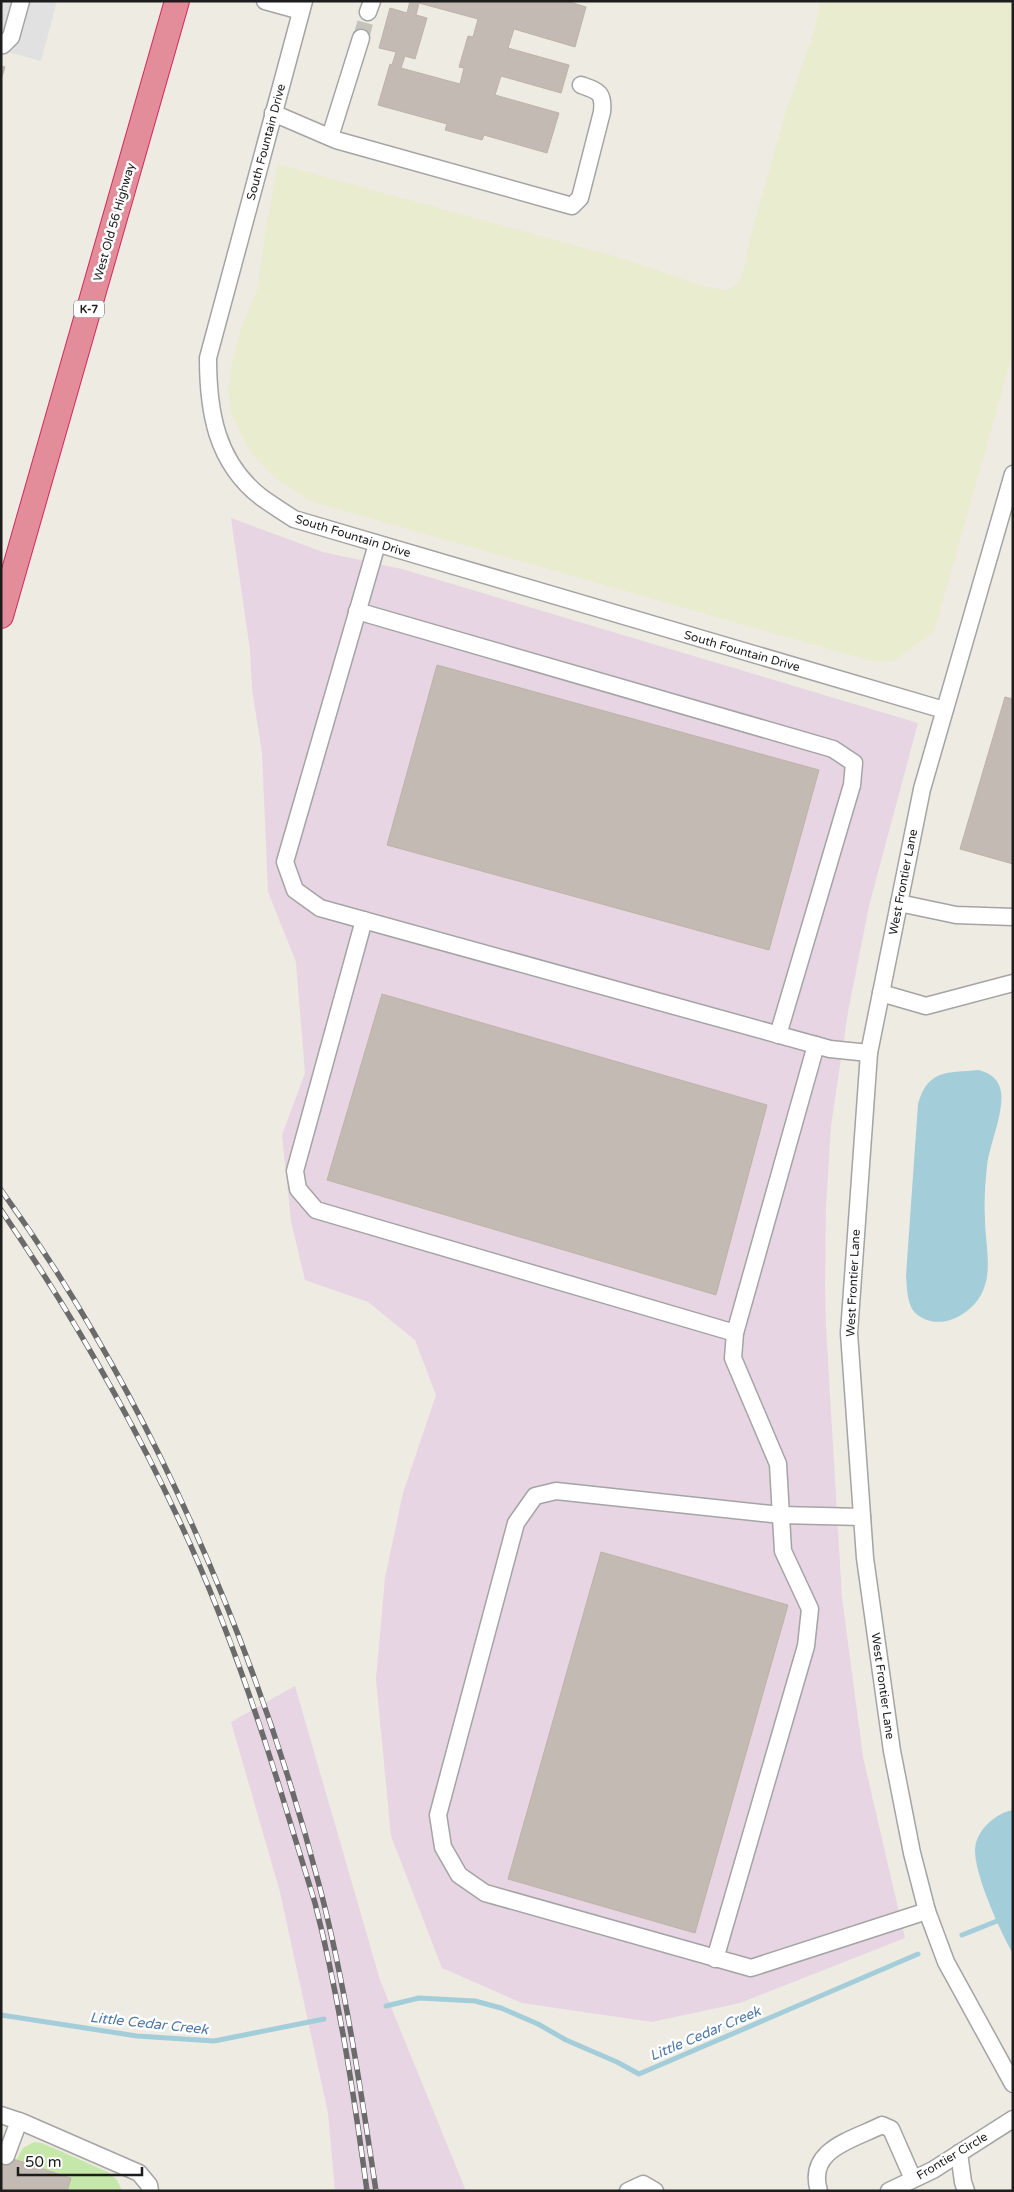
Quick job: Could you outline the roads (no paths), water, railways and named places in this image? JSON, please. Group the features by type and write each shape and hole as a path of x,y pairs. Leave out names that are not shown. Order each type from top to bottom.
{"highway":[{"name":"West Old 56 Highway","path":"1,616 177,1"}],"street":[{"path":"1,44 3,45 11,37 20,1"},
{"path":"266,1 303,6"},
{"name":"South Fountain Drive","path":"303,6 208,358 208,391 212,419 222,447 239,475 260,496 294,519 944,710"},
{"path":"330,137 361,38"},
{"path":"273,113 330,137 572,206 580,198 603,99 597,91 581,85"},
{"name":"West Frontier Lane","path":"1013,474 922,789 869,1053 849,1333 865,1558 892,1751 912,1853 927,1911 946,1962 1013,2084"},
{"path":"377,544 285,862 294,890 320,908 816,1046 869,1053"},
{"path":"357,611 833,749 854,763 852,785 778,1035"},
{"path":"899,903 956,915 1013,917"},
{"path":"364,920 295,1171 298,1189 316,1210 735,1333"},
{"path":"881,993 926,1006 1013,983"},
{"path":"716,1959 806,1646 810,1610 783,1551 778,1464 733,1358 735,1333 816,1046"},
{"path":"862,1517 781,1515 556,1491 535,1496 516,1523 438,1816 444,1847 459,1875 485,1894 751,1968 927,1911"},
{"path":"1,2115 19,2120 139,2174 148,2185 150,2191"},
{"name":"Frontier Circle","path":"889,2191 933,2170 1013,2119"},
{"path":"6,2156 19,2120"},
{"path":"819,2191 816,2181 816,2170 827,2152 882,2125 890,2129 913,2179"},
{"path":"960,2153 963,2182 966,2191"},
{"path":"628,2191 643,2184 655,2191"}],"water":[{"path":"978,1070 988,1073 995,1079 1001,1093 1000,1114 988,1157 986,1179 985,1213 988,1272 980,1296 969,1309 953,1319 936,1322 925,1319 913,1311 909,1301 906,1276 918,1104 927,1084 940,1075"},
{"path":"1013,1810 1013,1954 1001,1931 983,1887 975,1849 976,1842 983,1829 1000,1815"}],"waterway":[{"name":"Little Cedar Creek","path":"962,1935 997,1921 1013,1919"},
{"name":"Little Cedar Creek","path":"386,2006 419,1998 475,2001 501,2008 538,2024 566,2040 617,2062 639,2074 918,1954"},
{"name":"Little Cedar Creek","path":"1,2015 137,2036 214,2041 324,2019"}],"tunnel":[{"path":"361,38 368,12"}],"railway":[{"path":"1,1190 55,1269 105,1352 151,1438 193,1526 231,1617 265,1708 295,1800 321,1892 359,2078 376,2191"},
{"path":"1,1210 73,1322 139,1439 178,1518 210,1590 238,1663 264,1737 324,1938 345,2046 367,2191"}]}
